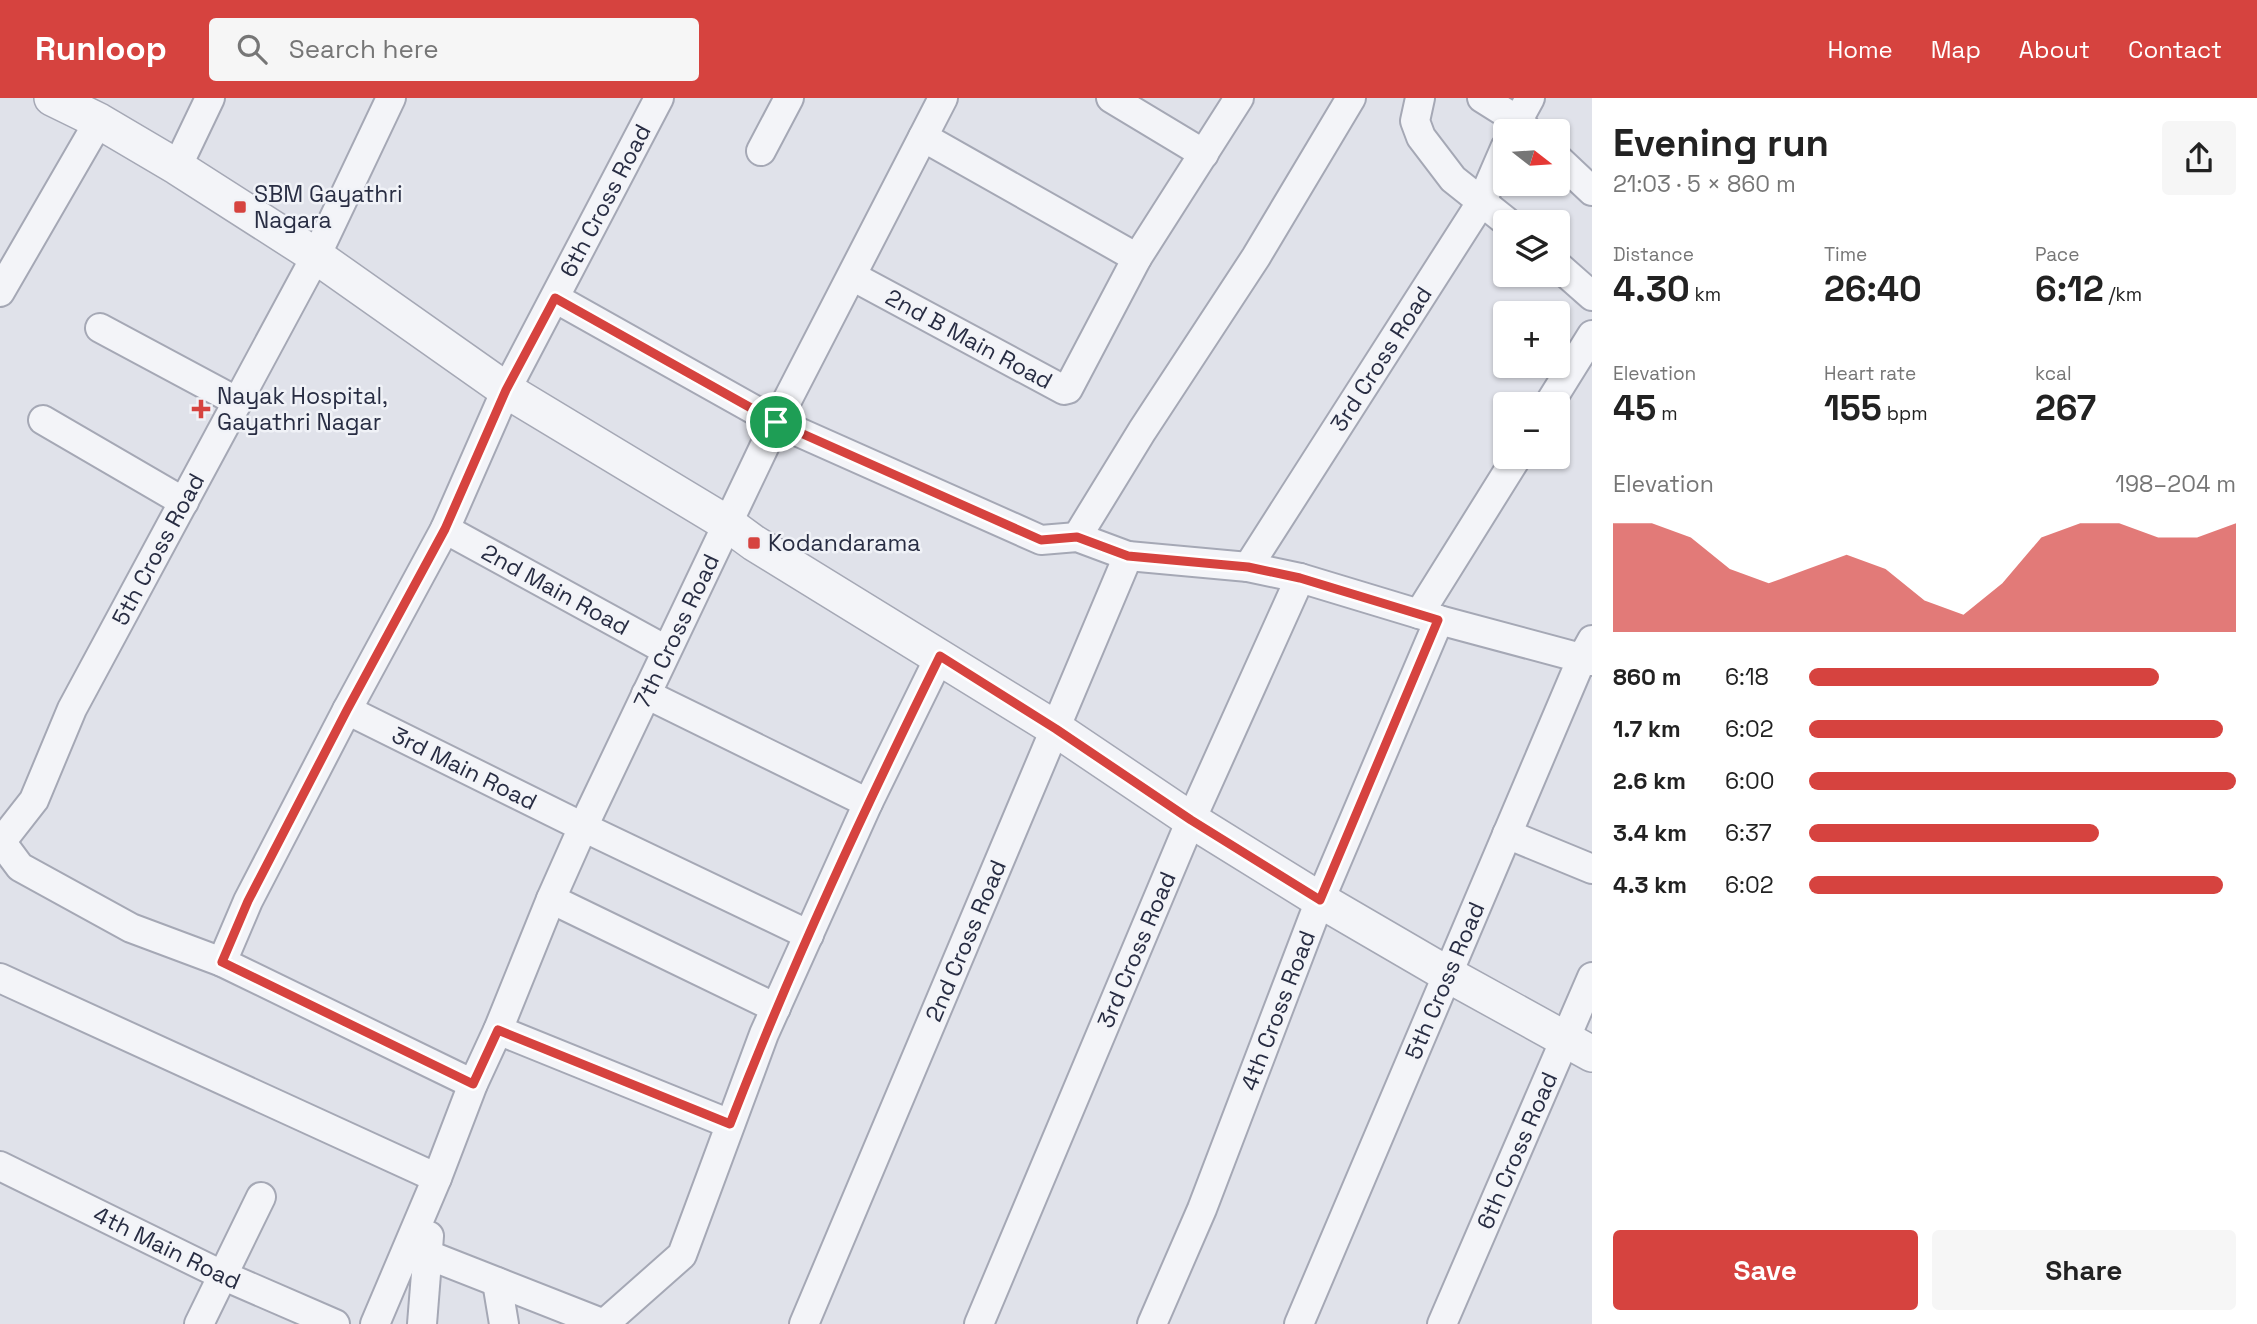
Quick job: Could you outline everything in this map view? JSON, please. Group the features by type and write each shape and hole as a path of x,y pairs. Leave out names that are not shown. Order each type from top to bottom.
{"street":[{"path":"52,98 99,121 177,167 316,256 506,390 940,656 1056,729 1191,820 1320,900 1578,1047"},
{"path":"177,167 210,98"},
{"name":"5th Cross Road","path":"1,841 34,800 72,709 316,256 391,98"},
{"name":"6th Cross Road","path":"222,962 248,901 445,529 506,390 659,98"},
{"path":"761,151 789,98"},
{"name":"7th Cross Road","path":"437,1178 473,1084 583,827 776,422 943,98"},
{"path":"1111,98 1203,154"},
{"path":"923,137 1137,258 1239,98"},
{"path":"1077,537 1142,431 1256,257 1350,98"},
{"path":"1420,98 1415,121 1421,137 1453,179 1493,210"},
{"path":"1482,98 1520,119"},
{"path":"0,292 99,121"},
{"path":"1570,170 1592,191"},
{"name":"3rd Cross Road","path":"1248,567 1482,201 1493,176"},
{"name":"2nd B Main Road","path":"852,276 1064,390 1068,388 1137,258"},
{"path":"1570,277 1592,296"},
{"path":"555,298 776,422 1041,540 1077,537 1128,556 1248,567 1300,578 1429,617 1589,653"},
{"path":"100,328 238,402"},
{"path":"1556,392 1592,335"},
{"path":"43,420 184,502"},
{"name":"4th Cross Road","path":"1152,1324 1202,1209 1429,617 1510,469"},
{"name":"2nd Main Road","path":"445,529 666,650"},
{"name":"2nd Cross Road","path":"804,1324 1128,556"},
{"name":"3rd Cross Road","path":"979,1324 1191,820 1300,578"},
{"name":"5th Cross Road","path":"1299,1324 1507,834 1589,653"},
{"path":"426,1254 604,1324 682,1255 776,1008 868,803 940,656"},
{"path":"646,694 868,803"},
{"name":"3rd Main Road","path":"347,710 809,935"},
{"path":"1507,834 1592,869"},
{"path":"1,841 20,867 131,928 222,962 473,1084"},
{"path":"551,899 776,1008"},
{"name":"6th Cross Road","path":"1442,1324 1578,1047 1592,977"},
{"path":"0,978 437,1178"},
{"path":"498,1030 730,1124"},
{"name":"4th Main Road","path":"3,1174 335,1324"},
{"path":"422,1324 426,1254 437,1178"},
{"path":"375,1324 437,1178"},
{"path":"199,1324 261,1197"},
{"path":"497,1282 504,1324"}],"place":[{"name":"SBM Gayathri Nagara","path":"240,207"},
{"name":"Nayak Hospital, Gayathri Nagar","path":"201,409"},
{"name":"Kodandarama","path":"754,543"}],"route":[{"path":"555,298 776,422 1041,540 1077,537 1128,556 1248,567 1300,578 1438,620 1320,900 1191,820 1056,729 940,656 868,803 765,1034 730,1124 498,1030 473,1084 222,962 248,901 445,529 506,390 555,298"}]}
